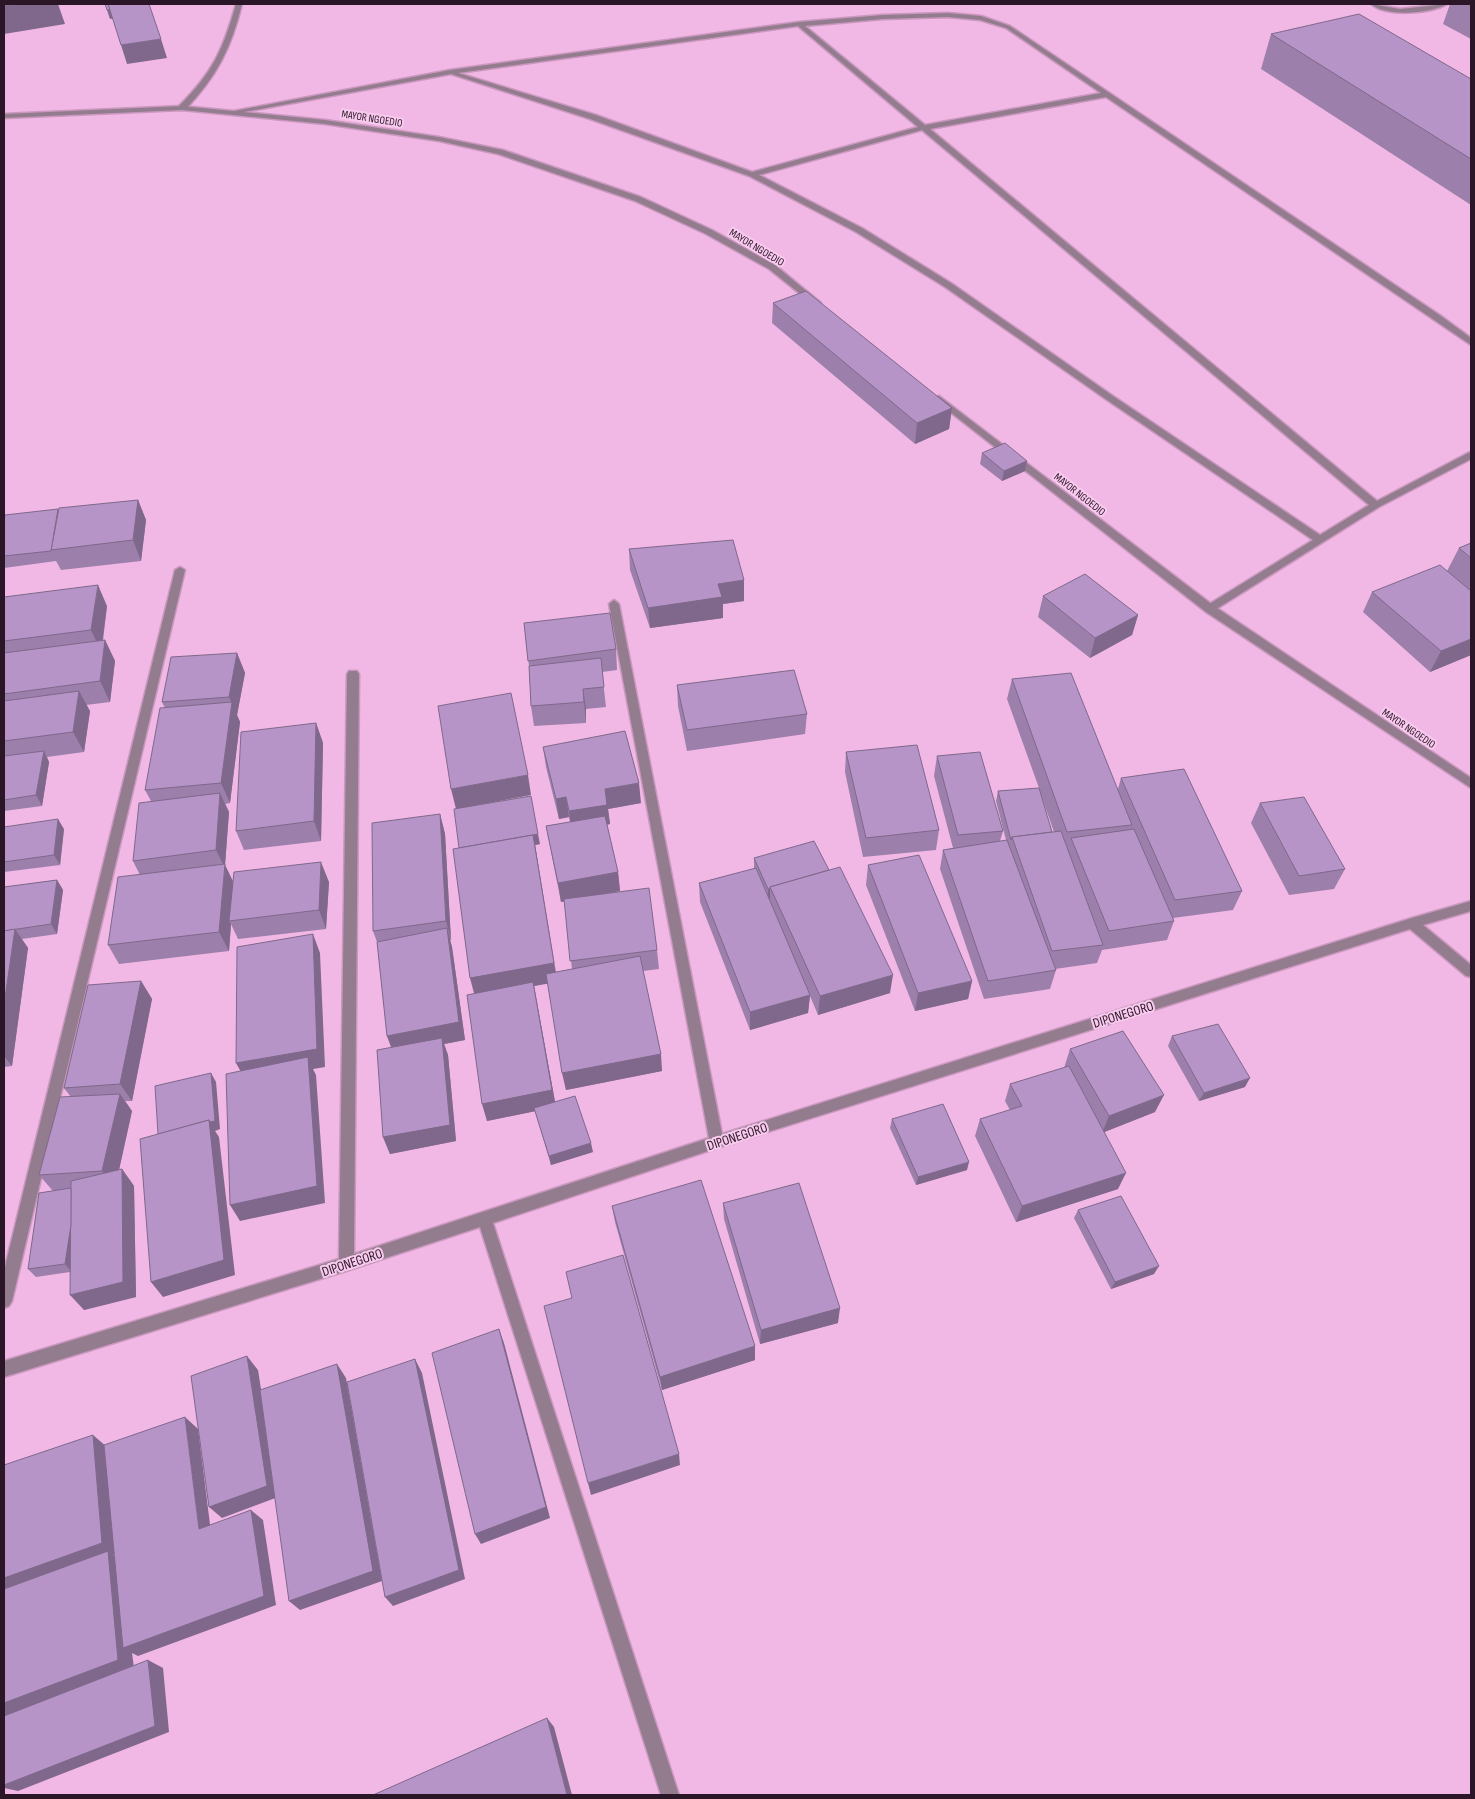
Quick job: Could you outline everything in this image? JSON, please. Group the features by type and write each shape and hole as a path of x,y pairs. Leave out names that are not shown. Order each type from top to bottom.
{"street":[{"path":"182,108 206,84 218,65 229,44 240,4"},
{"path":"1374,4 1387,9 1407,11 1444,4"},
{"path":"233,112 450,72 799,24 925,16 981,18 1008,27 1430,312 1471,342"},
{"path":"799,24 1376,505"},
{"path":"450,72 593,117 752,174 858,230 948,285 1320,540"},
{"path":"752,174 923,128 1108,94"},
{"name":"MAYOR NGOEDIO","path":"4,116 182,108 325,122 439,139 500,152 638,199 709,232 772,267 826,310"},
{"name":"MAYOR NGOEDIO","path":"934,395 1210,609 1471,784"},
{"path":"1210,609 1376,505 1471,455"},
{"path":"4,1301 180,570"},
{"path":"614,604 717,1142"},
{"path":"346,1264 353,674"},
{"name":"DIPONEGORO","path":"4,1368 346,1264 717,1142 1471,906"},
{"path":"1412,923 1471,972"},
{"path":"484,1218 670,1795"}],"building":[{"path":"105,4 108,4 110,9 107,10"},
{"path":"108,4 149,4 161,39 121,45"},
{"path":"1359,14 1471,79 1471,159 1271,34"},
{"path":"806,291 952,408 917,423 773,303"},
{"path":"1005,443 1027,461 1004,471 982,453"},
{"path":"138,500 133,540 51,550 59,508"},
{"path":"58,509 51,551 4,556 5,515"},
{"path":"733,540 744,580 718,584 722,597 648,608 629,549"},
{"path":"1471,543 1471,558 1459,548"},
{"path":"1440,565 1471,591 1471,639 1441,651 1372,592"},
{"path":"1085,574 1138,615 1095,638 1043,596"},
{"path":"98,585 91,630 4,641 4,597"},
{"path":"610,613 616,649 528,661 524,623"},
{"path":"105,640 100,681 4,694 4,653"},
{"path":"237,653 229,697 162,702 171,657"},
{"path":"601,658 604,687 583,689 584,702 531,706 529,666"},
{"path":"794,670 807,714 687,730 677,685"},
{"path":"1071,673 1132,825 1067,832 1012,679"},
{"path":"79,691 73,732 4,741 4,701"},
{"path":"511,693 528,775 451,789 438,706"},
{"path":"232,702 221,783 145,790 160,708"},
{"path":"316,723 314,821 236,831 241,732"},
{"path":"625,731 639,783 605,789 607,805 569,811 566,797 556,799 543,747"},
{"path":"917,745 939,830 866,838 846,752"},
{"path":"44,751 36,795 4,800 4,756"},
{"path":"980,752 1003,831 958,835 937,756"},
{"path":"1184,769 1242,891 1175,900 1121,778"},
{"path":"1039,788 1052,832 1012,837 1011,840 998,791"},
{"path":"220,793 216,850 133,861 139,803"},
{"path":"531,796 538,834 459,848 454,809"},
{"path":"1304,797 1345,869 1299,876 1260,803"},
{"path":"440,814 446,921 373,931 372,823"},
{"path":"605,816 618,872 558,883 546,826"},
{"path":"58,819 54,855 4,862 4,827"},
{"path":"1134,829 1174,921 1109,931 1071,838"},
{"path":"1061,831 1103,945 1052,951 1012,837"},
{"path":"533,835 554,963 470,978 453,849"},
{"path":"1007,840 1056,970 988,981 943,850"},
{"path":"814,841 829,870 768,889 754,858"},
{"path":"919,855 972,981 918,993 868,865"},
{"path":"321,862 319,910 229,921 234,872"},
{"path":"225,864 219,932 108,945 118,877"},
{"path":"840,867 893,975 820,996 770,887"},
{"path":"756,868 810,995 750,1012 699,883"},
{"path":"57,880 51,924 4,931 4,887"},
{"path":"649,888 657,950 570,961 564,899"},
{"path":"447,928 459,1022 387,1036 377,942"},
{"path":"15,929 4,1005 4,931"},
{"path":"313,934 317,1049 236,1063 237,947"},
{"path":"640,956 661,1054 562,1073 546,974"},
{"path":"141,981 120,1084 64,1088 88,985"},
{"path":"533,982 552,1090 482,1104 467,995"},
{"path":"1218,1024 1250,1078 1204,1093 1172,1036"},
{"path":"1123,1031 1164,1095 1109,1116 1070,1049"},
{"path":"442,1038 450,1125 383,1137 377,1050"},
{"path":"308,1057 317,1186 230,1205 226,1074"},
{"path":"1069,1066 1126,1173 1022,1206 980,1119 1022,1106 1010,1084"},
{"path":"211,1073 215,1121 210,1122 209,1120 158,1134 155,1086"},
{"path":"120,1094 102,1171 39,1175 60,1097"},
{"path":"575,1096 591,1143 549,1156 534,1108"},
{"path":"943,1104 969,1162 918,1177 892,1119"},
{"path":"209,1120 224,1260 151,1282 140,1139"},
{"path":"122,1169 123,1282 70,1295 71,1181"},
{"path":"701,1180 755,1346 660,1377 612,1206"},
{"path":"799,1183 840,1308 761,1330 723,1203"},
{"path":"71,1188 71,1225 65,1264 28,1269 39,1193"},
{"path":"1121,1196 1159,1266 1115,1282 1078,1210"},
{"path":"623,1255 679,1454 588,1483 544,1306 572,1298 566,1272"},
{"path":"499,1329 546,1507 475,1534 432,1353"},
{"path":"247,1356 267,1486 209,1507 191,1376"},
{"path":"415,1359 459,1570 385,1597 347,1382"},
{"path":"337,1364 373,1571 289,1601 260,1390"},
{"path":"185,1417 199,1529 251,1510 264,1596 123,1648 104,1445"},
{"path":"93,1435 102,1543 4,1578 4,1465"},
{"path":"108,1551 118,1660 4,1703 4,1589"},
{"path":"148,1660 155,1726 4,1785 4,1716"},
{"path":"547,1718 567,1795 373,1795"}]}
